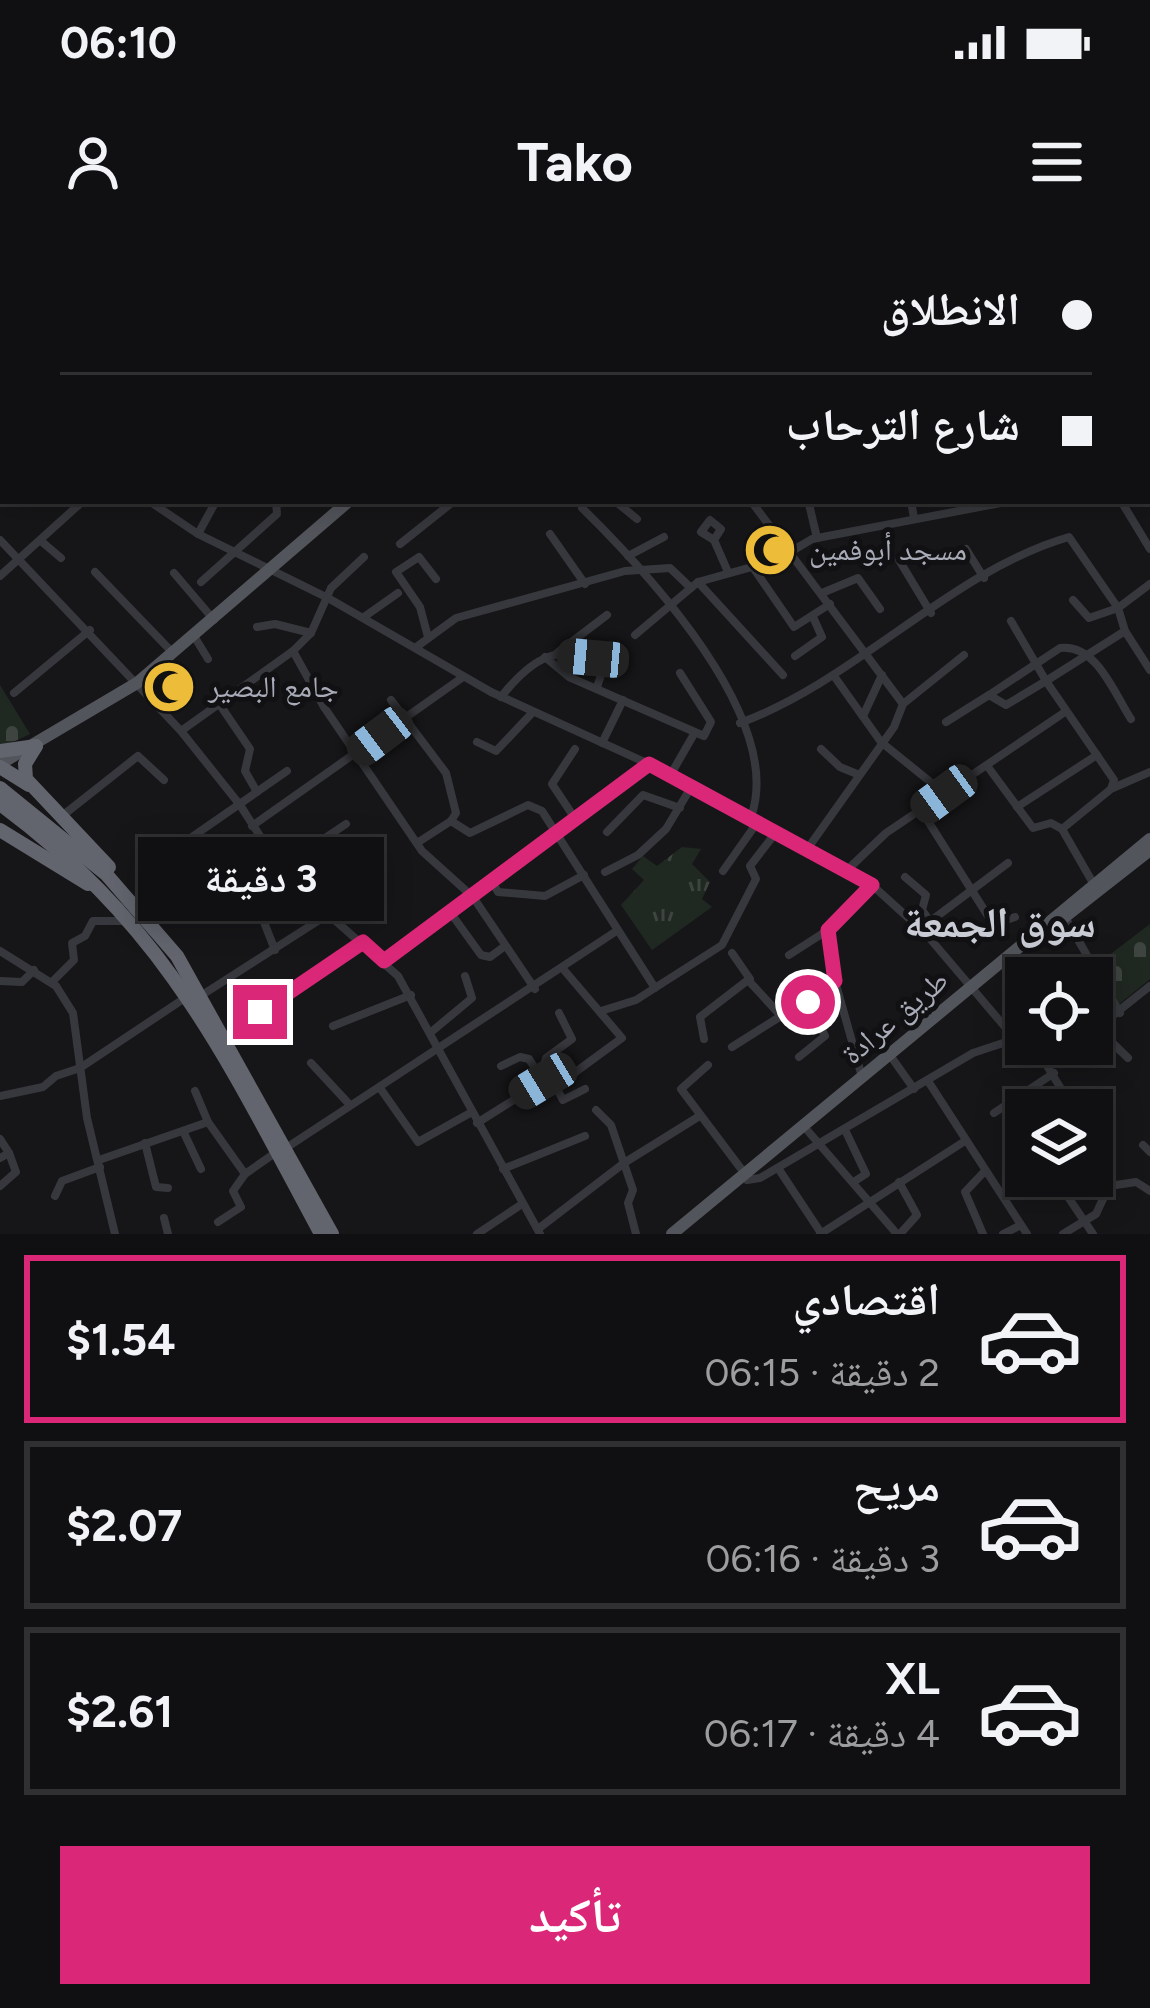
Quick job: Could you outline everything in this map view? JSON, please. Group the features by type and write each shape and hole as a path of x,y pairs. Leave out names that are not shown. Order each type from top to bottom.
{"highway":[{"path":"36,746 3,762 111,870 131,914"},
{"path":"33,788 24,770 36,746"},
{"path":"1,795 131,914 196,995 225,1036 321,1234"},
{"path":"0,830 131,914"},
{"path":"196,995 332,1234"}],"main road":[{"path":"36,746 137,682 347,504"},
{"name":"طريق عرادة","path":"672,1234 807,1130 1150,839"},
{"name":"طريق عرادة","path":"682,1234 862,1077 1150,850"}],"street":[{"path":"0,576 80,504"},
{"path":"153,504 232,553 364,617 501,697 693,784 872,885 920,929 1005,1027 989,1046"},
{"path":"198,534 214,504"},
{"path":"201,582 278,514 276,504"},
{"path":"400,544 450,504"},
{"path":"619,504 637,519"},
{"path":"754,504 903,704"},
{"path":"809,504 817,538"},
{"path":"911,504 914,518"},
{"path":"1123,504 1149,546"},
{"path":"635,635 694,585 817,538 967,506"},
{"path":"582,508 672,605 709,653 740,724 758,774 755,819 723,872"},
{"path":"550,534 585,584"},
{"path":"628,556 664,537"},
{"path":"740,724 797,699 984,578 1069,537 1118,608 1125,632 1150,670"},
{"path":"0,540 181,731 240,805 286,878 384,961 411,994 539,1232 624,1163 698,1117"},
{"path":"714,540 728,572"},
{"path":"40,541 61,558"},
{"path":"966,549 984,578"},
{"path":"181,731 293,651 311,633 328,598 364,557"},
{"path":"428,637 423,613 395,572 419,557 436,579"},
{"path":"899,560 931,613"},
{"path":"752,566 792,626 830,604"},
{"path":"415,648 456,618 585,584 670,568 694,585 783,675"},
{"path":"95,572 173,653"},
{"path":"174,572 214,620"},
{"path":"822,593 858,578 880,609"},
{"path":"1073,600 1089,618 1118,608 1150,584"},
{"path":"364,617 398,593"},
{"path":"501,697 529,663 550,656 607,615"},
{"path":"795,656 822,637 813,616"},
{"path":"1011,621 1064,712 1112,775 1112,789"},
{"path":"257,627 275,624 311,633"},
{"path":"14,693 90,630"},
{"path":"989,695 1006,705 1125,632"},
{"path":"580,636 593,658"},
{"path":"194,637 208,659"},
{"path":"946,722 1066,647 1090,656 1131,719"},
{"path":"293,651 356,754 434,866 473,897 535,989"},
{"path":"808,848 903,704 964,655"},
{"path":"550,656 593,658 608,665 597,687"},
{"path":"550,656 569,677 694,734 707,735 712,725 680,673"},
{"path":"863,716 883,674"},
{"path":"834,676 881,742 944,794"},
{"path":"252,826 464,677"},
{"path":"391,700 446,773 456,813 419,842"},
{"path":"602,743 623,700"},
{"path":"219,704 250,749 245,771 257,792"},
{"path":"477,742 485,751 496,751 533,712"},
{"path":"845,872 876,841 1064,712"},
{"path":"670,774 694,734"},
{"path":"575,749 552,784 577,820"},
{"path":"821,749 839,767 857,774"},
{"path":"1017,807 1097,754"},
{"path":"61,817 134,758 144,758 164,780"},
{"path":"384,961 649,764"},
{"path":"988,767 1035,830 1051,823 1062,829 1093,883"},
{"path":"166,855 287,771"},
{"path":"1062,829 1112,789 1150,772"},
{"path":"605,872 644,851 680,808 693,784"},
{"path":"607,832 643,795 680,808"},
{"path":"451,821 470,833 531,805 542,811 655,988"},
{"path":"921,810 993,922 1016,917"},
{"path":"286,878 316,844 346,824"},
{"path":"602,1011 655,988 725,941 755,879 750,866 777,831"},
{"path":"0,1096 43,1087 56,1076 80,1068 331,916 377,880 363,848"},
{"path":"920,929 1008,863"},
{"path":"491,880 498,892 545,896 584,874"},
{"path":"905,877 926,895 922,910 930,921"},
{"path":"789,955 828,930 872,885"},
{"path":"182,900 226,887 244,888 256,902 275,950"},
{"path":"450,912 481,956 490,957 505,946"},
{"path":"52,982 74,960 72,943 85,936 93,920 131,914"},
{"path":"1065,917 1120,1012"},
{"path":"828,930 835,981 862,1077"},
{"path":"218,1222 241,1208 233,1191 245,1174 535,989 615,932"},
{"path":"225,1036 363,942"},
{"path":"0,951 52,982 76,1023 80,1068 115,1234"},
{"path":"731,952 786,1019 835,981"},
{"path":"0,981 22,982 34,970"},
{"path":"477,1123 621,1040 564,970"},
{"path":"430,1034 472,998 465,976"},
{"path":"704,1040 702,1014 750,979"},
{"path":"1113,1017 1150,986"},
{"path":"333,1026 411,994"},
{"path":"799,1058 825,1036 808,1002"},
{"path":"549,1082 544,1060 572,1039 559,1013"},
{"path":"732,1047 781,1016"},
{"path":"708,1065 681,1086 698,1117 746,1177 778,1168 989,1046 1005,1042"},
{"path":"1113,1045 1128,1058"},
{"path":"501,1066 520,1057 529,1059 566,1100 585,1089"},
{"path":"892,1058 914,1089"},
{"path":"311,1063 350,1105"},
{"path":"1048,1065 1063,1089"},
{"path":"994,1113 1054,1072"},
{"path":"928,1081 1024,1229 1003,1234"},
{"path":"380,1088 418,1142 472,1112"},
{"path":"195,1091 208,1122 245,1174"},
{"path":"596,1110 611,1125 634,1193 628,1203 636,1234"},
{"path":"56,1196 62,1181 145,1143 208,1122"},
{"path":"807,1130 898,1234 917,1215 899,1182"},
{"path":"183,1131 201,1169"},
{"path":"845,1132 866,1174 855,1181"},
{"path":"503,1169 585,1136"},
{"path":"0,1138 16,1172 0,1186"},
{"path":"778,1168 821,1234 966,1141"},
{"path":"145,1143 156,1187 168,1188"},
{"path":"983,1172 965,1192 983,1234"},
{"path":"1113,1185 1136,1182 1150,1191"},
{"path":"1068,1197 1093,1234"},
{"path":"1064,1234 1086,1223 1105,1197"},
{"path":"477,1234 522,1204"},
{"path":"164,1218 168,1234"}],"green space":[{"path":"0,685 30,734 0,748"},
{"path":"682,847 701,849 692,864 710,882 702,899 712,907 652,950 621,905 644,880 632,869 643,856 657,866"},
{"path":"1150,924 1150,979 1118,1005 1113,994 1113,957 1107,957"}],"place":[{"name":"مسجد أبوفمين","path":"770,550"},
{"name":"جامع البصير","path":"169,687"}],"district":[{"name":"سوق الجمعة","path":"1000,922"}],"route":[{"path":"260,1012 363,942 384,961 649,764 872,885 828,930 835,981 808,1002"}]}
